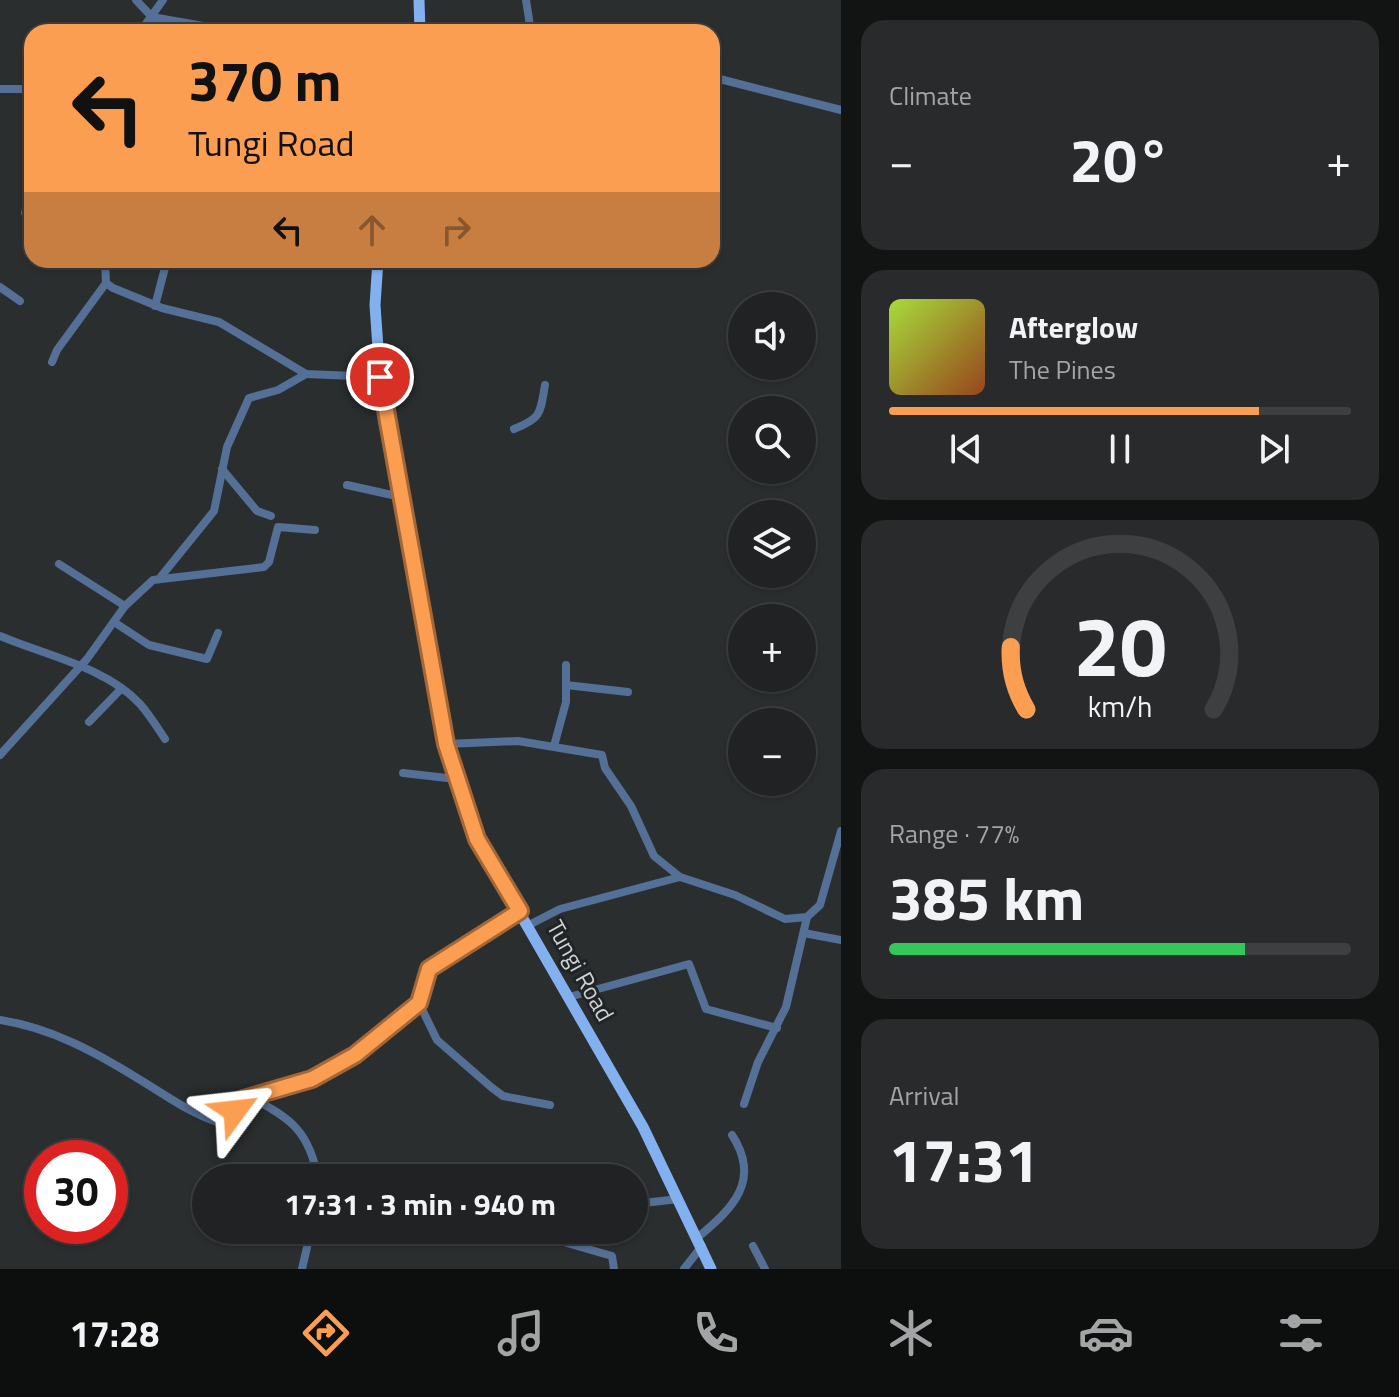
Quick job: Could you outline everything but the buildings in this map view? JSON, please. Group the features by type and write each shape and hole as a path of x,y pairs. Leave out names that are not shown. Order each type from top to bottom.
{"main road":[{"path":"419,0 420,24"},
{"name":"Tungi Road","path":"377,268 375,305 380,377 446,744 456,779 477,839 529,925 679,1199 711,1269"}],"street":[{"path":"136,0 158,24"},
{"path":"146,24 163,0"},
{"path":"526,0 530,24"},
{"path":"152,17 192,24"},
{"path":"720,79 841,110"},
{"path":"0,89 24,89"},
{"path":"52,362 57,350 106,283 106,268"},
{"path":"155,306 165,268"},
{"path":"106,283 155,306 219,322 306,374 380,377"},
{"path":"0,287 20,301"},
{"path":"157,580 214,511 220,493 221,468 249,398 278,390 306,374"},
{"path":"514,429 533,421 540,413 545,385"},
{"path":"221,468 251,506 271,516"},
{"path":"347,485 401,497"},
{"path":"0,755 79,665 125,606 153,580 264,567 269,562 278,527 315,530"},
{"path":"59,564 125,606"},
{"path":"114,622 149,645 207,659 218,633"},
{"path":"0,636 79,665 138,701 165,739"},
{"path":"554,746 566,702 566,665"},
{"path":"566,685 628,692"},
{"path":"89,722 120,690"},
{"path":"446,744 518,741 602,755 605,768 638,818 654,856 680,877 745,899 785,919 807,917"},
{"path":"403,773 456,779"},
{"path":"744,1104 758,1062 786,1007 807,917 820,905 841,831"},
{"path":"529,925 560,909 680,877"},
{"path":"0,1020 57,1035 121,1068 190,1111 222,1124 233,1125 237,1102 324,1073 355,1055 419,1003 429,969 520,911"},
{"path":"804,933 841,940"},
{"path":"569,997 689,964 706,1009 777,1028"},
{"path":"419,1003 437,1040 491,1087 503,1096 550,1105"},
{"path":"251,1097 282,1114 309,1144 314,1164"},
{"path":"684,1269 699,1242 724,1215 741,1188 744,1160 732,1135"},
{"path":"648,1202 679,1199"},
{"path":"302,1269 308,1244"},
{"path":"570,1244 612,1256 614,1269"},
{"path":"753,1246 765,1269"}],"route":[{"path":"235,1111 235,1105 240,1100 312,1079 355,1055 419,1003 429,969 520,911 477,839 459,792 446,744 407,542 380,377"}]}
